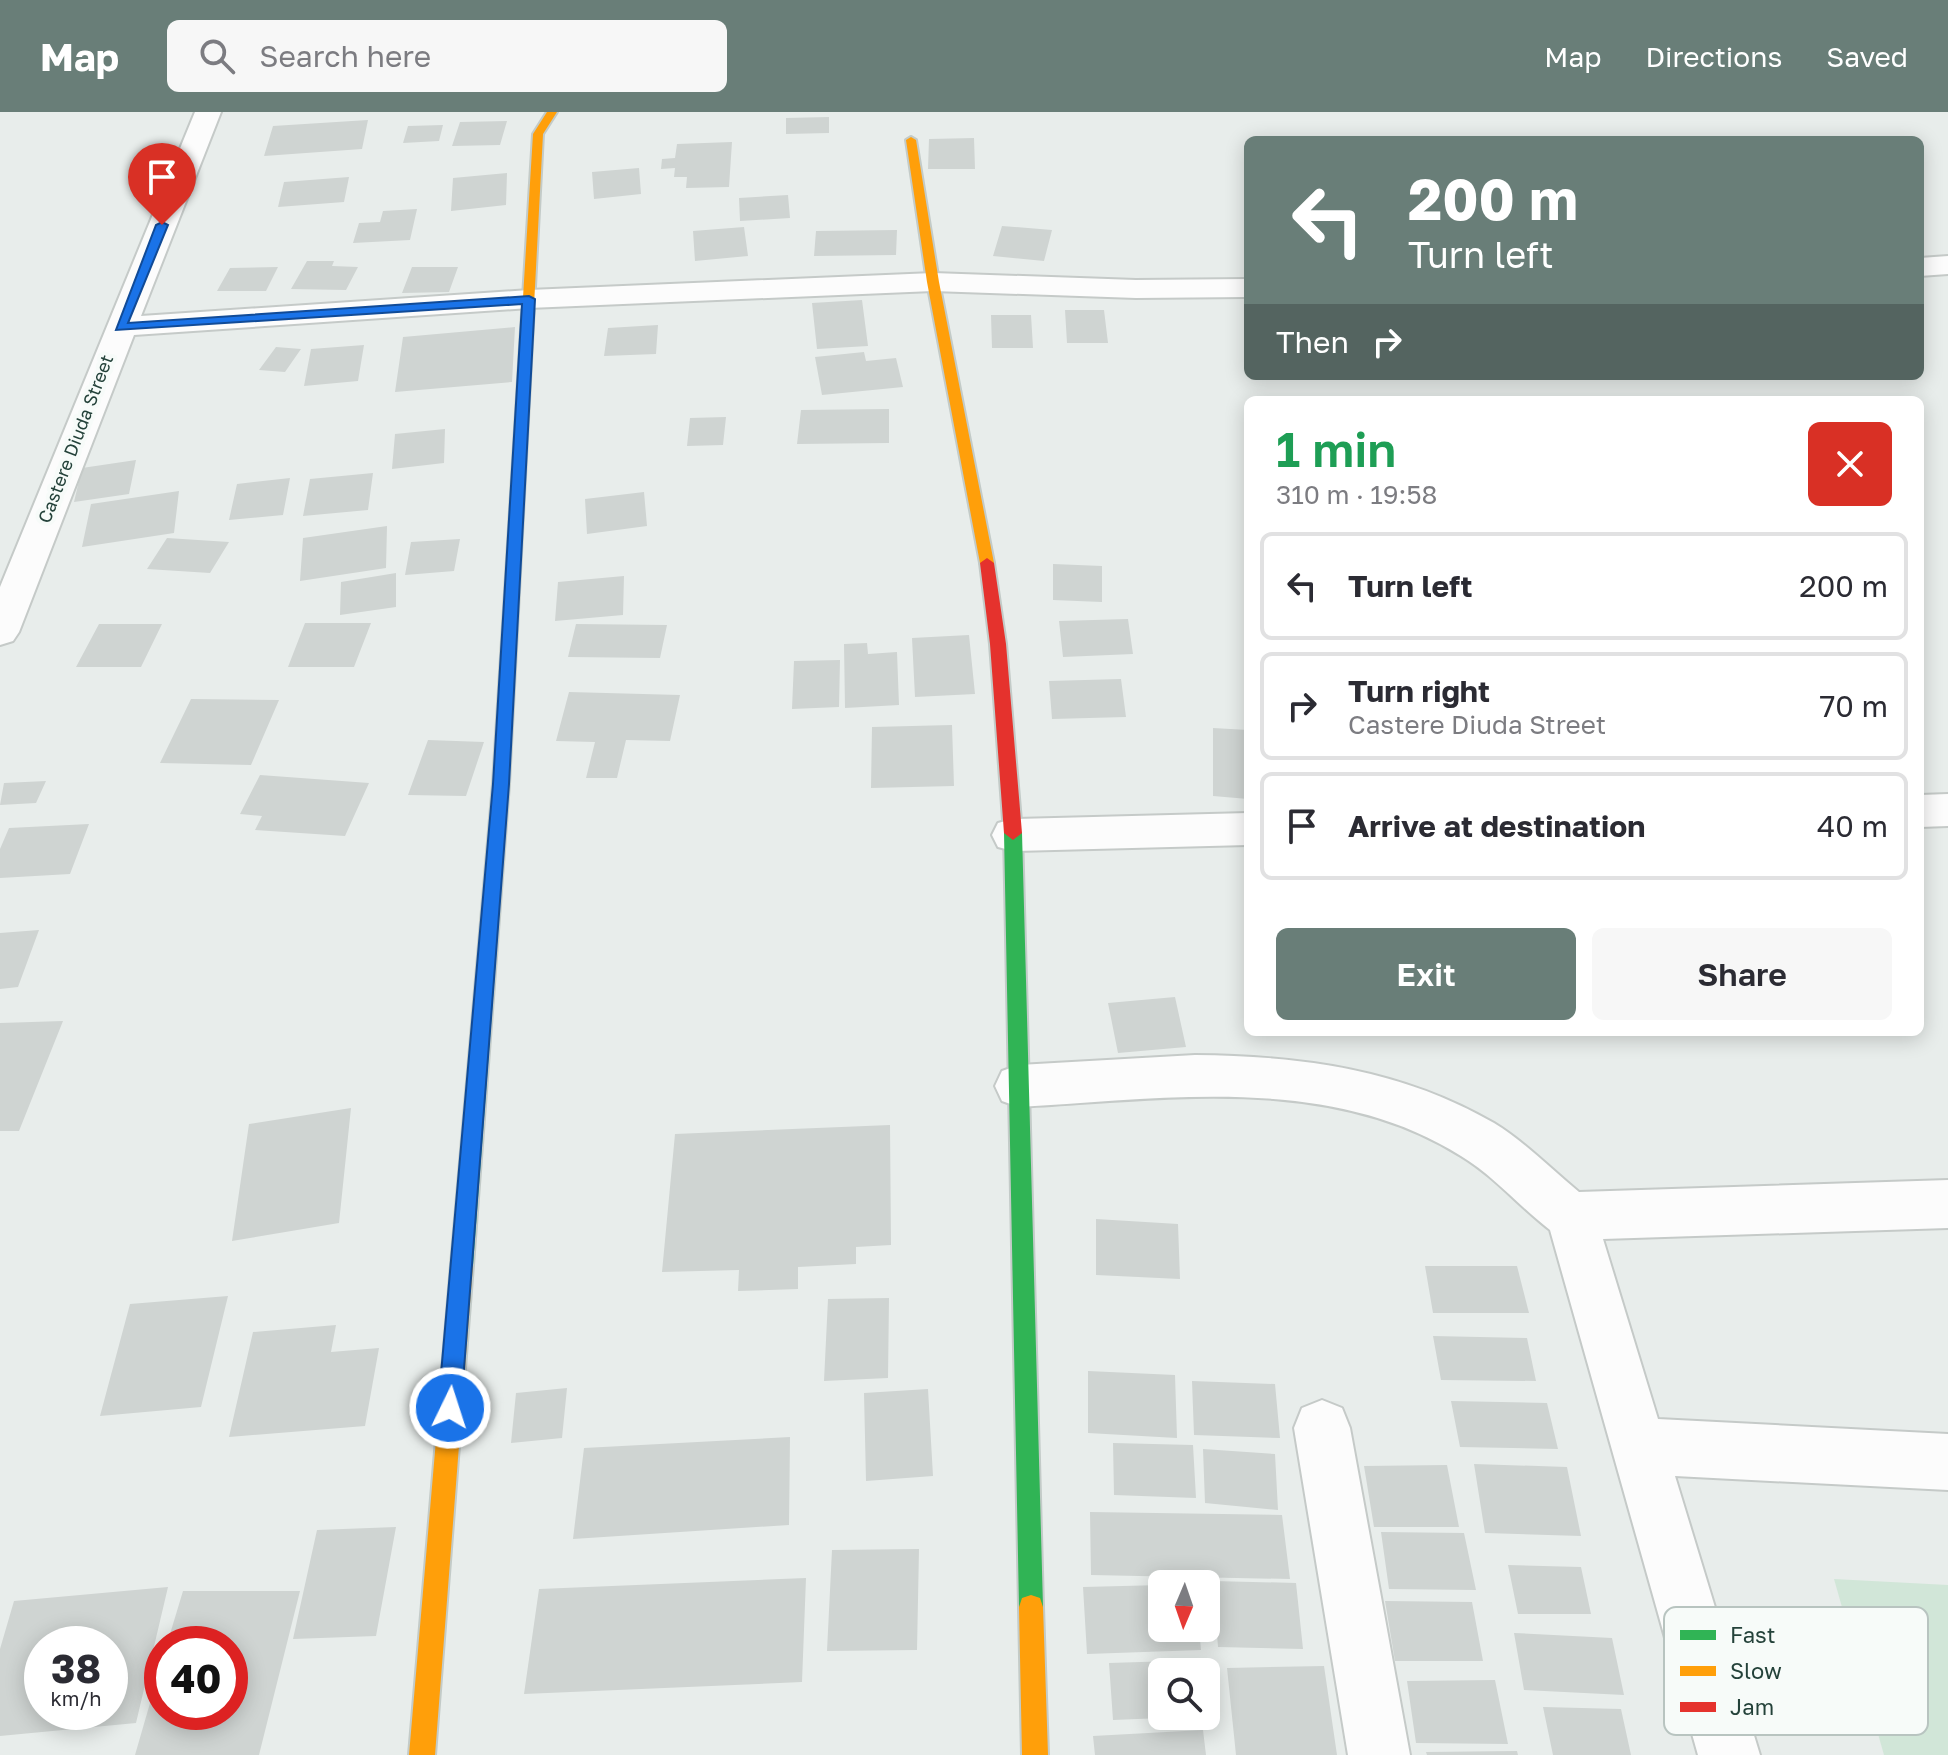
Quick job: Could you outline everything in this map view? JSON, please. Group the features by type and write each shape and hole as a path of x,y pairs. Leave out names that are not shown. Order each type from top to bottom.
{"street":[{"name":"Castere Diuda Street","path":"0,632 208,112"},
{"path":"422,1755 501,784 538,134 552,112"},
{"path":"911,140 933,282 988,569 998,644 1013,835 1035,1755"},
{"path":"1924,267 1948,265"},
{"path":"120,327 529,299 933,282 1136,289 1244,288"},
{"path":"1924,811 1948,810"},
{"path":"1013,835 1244,829"},
{"path":"1019,1086 1246,1076 1299,1077 1369,1091 1434,1116 1476,1138 1513,1164 1535,1190 1571,1216 1948,1204"},
{"path":"1571,1216 1686,1607"},
{"path":"1322,1428 1379,1755"},
{"path":"1639,1446 1948,1462"},
{"path":"1723,1735 1729,1755"}],"green space":[{"path":"1834,1579 1948,1585 1948,1755 1884,1755 1878,1735 1928,1735 1928,1607 1842,1607"}],"building":[{"path":"829,117 829,133 786,134 786,118"},
{"path":"368,120 362,149 264,156 273,126"},
{"path":"507,121 500,145 452,146 460,122"},
{"path":"443,125 439,141 403,143 408,126"},
{"path":"974,138 975,169 928,169 929,139"},
{"path":"732,142 729,187 686,188 687,177 674,177 675,168 661,169 662,159 675,158 677,144"},
{"path":"639,168 641,194 594,199 592,172"},
{"path":"507,173 506,205 451,211 453,178"},
{"path":"349,177 344,202 278,207 284,182"},
{"path":"788,195 790,218 740,221 739,198"},
{"path":"417,209 410,240 353,243 359,223 380,222 383,211"},
{"path":"1002,226 1052,230 1044,261 993,256"},
{"path":"744,227 748,256 695,261 693,231"},
{"path":"897,230 896,255 814,256 816,231"},
{"path":"307,261 334,261 332,266 358,267 346,290 291,289"},
{"path":"278,267 266,291 217,291 230,268"},
{"path":"412,267 458,267 449,292 402,293"},
{"path":"862,300 868,346 817,349 812,303"},
{"path":"1065,310 1104,310 1108,343 1067,343"},
{"path":"991,315 1031,315 1033,348 992,348"},
{"path":"658,325 656,354 604,356 608,328"},
{"path":"515,327 512,382 395,392 403,337"},
{"path":"364,345 358,381 304,386 311,349"},
{"path":"276,347 301,349 285,372 259,370"},
{"path":"864,352 866,361 896,358 903,387 822,395 815,357"},
{"path":"889,409 889,443 797,444 801,410"},
{"path":"726,417 723,445 687,446 690,418"},
{"path":"445,429 444,463 392,469 395,434"},
{"path":"136,460 129,494 74,502 82,468"},
{"path":"373,473 368,510 303,516 310,479"},
{"path":"290,478 283,515 229,520 237,484"},
{"path":"179,491 174,533 82,547 91,504"},
{"path":"644,492 647,526 587,534 585,499"},
{"path":"387,526 386,568 300,581 303,538"},
{"path":"167,538 229,542 210,573 147,569"},
{"path":"460,539 454,571 405,575 411,542"},
{"path":"1053,564 1102,566 1102,602 1053,600"},
{"path":"396,573 396,607 340,615 341,582"},
{"path":"624,576 623,615 555,621 558,582"},
{"path":"1128,619 1133,654 1063,657 1059,621"},
{"path":"305,623 371,623 354,667 288,667"},
{"path":"99,624 162,624 141,667 76,667"},
{"path":"576,624 667,625 660,658 568,657"},
{"path":"969,635 975,694 915,697 912,638"},
{"path":"867,643 868,654 897,652 899,705 845,708 844,644"},
{"path":"840,660 839,707 792,709 794,661"},
{"path":"1121,679 1126,717 1052,719 1049,681"},
{"path":"569,692 680,695 670,741 626,740 617,778 586,778 595,742 556,741"},
{"path":"191,699 279,700 251,765 160,763"},
{"path":"952,725 954,786 871,788 872,727"},
{"path":"1213,728 1244,730 1244,799 1213,796"},
{"path":"428,740 484,742 466,796 408,795"},
{"path":"260,775 369,783 345,836 255,830 262,816 240,814"},
{"path":"46,781 36,803 0,805 4,783"},
{"path":"89,824 70,874 0,878 0,849 9,828"},
{"path":"39,930 18,987 0,989 0,933"},
{"path":"1175,997 1186,1047 1118,1053 1108,1003"},
{"path":"63,1021 19,1131 0,1131 0,1023"},
{"path":"351,1108 339,1223 232,1241 249,1124"},
{"path":"890,1125 891,1245 856,1247 856,1264 798,1267 798,1289 738,1291 739,1270 662,1272 675,1134"},
{"path":"1096,1219 1178,1224 1180,1279 1096,1275"},
{"path":"1425,1266 1517,1266 1529,1313 1433,1313"},
{"path":"228,1296 201,1407 100,1416 130,1304"},
{"path":"889,1298 888,1378 824,1381 828,1299"},
{"path":"336,1325 331,1352 379,1348 365,1426 229,1437 253,1332"},
{"path":"1433,1336 1527,1338 1536,1381 1441,1380"},
{"path":"1088,1371 1175,1375 1177,1438 1088,1433"},
{"path":"1192,1381 1275,1384 1280,1438 1194,1435"},
{"path":"567,1388 562,1438 511,1443 516,1393"},
{"path":"928,1389 933,1476 866,1481 864,1393"},
{"path":"1451,1401 1547,1403 1558,1449 1460,1447"},
{"path":"790,1437 789,1525 573,1539 584,1448"},
{"path":"1113,1443 1193,1445 1196,1498 1114,1495"},
{"path":"1203,1449 1275,1454 1278,1510 1205,1503"},
{"path":"1474,1464 1567,1467 1581,1536 1485,1533"},
{"path":"1447,1465 1459,1527 1374,1527 1364,1466"},
{"path":"1090,1512 1282,1515 1290,1579 1220,1578 1220,1570 1148,1570 1148,1576 1091,1575"},
{"path":"396,1527 376,1636 293,1639 317,1530"},
{"path":"1381,1532 1464,1533 1476,1590 1389,1589"},
{"path":"919,1549 917,1650 827,1651 832,1550"},
{"path":"1508,1565 1581,1567 1591,1614 1518,1614"},
{"path":"806,1578 802,1682 524,1694 539,1589"},
{"path":"1220,1581 1296,1583 1303,1649 1218,1647"},
{"path":"1148,1585 1148,1642 1200,1642 1201,1650 1087,1654 1083,1587"},
{"path":"168,1587 159,1626 144,1626 144,1689 136,1723 128,1724 128,1626 24,1626 24,1730 63,1730 0,1736 0,1649 14,1601"},
{"path":"183,1591 300,1591 259,1755 135,1755 144,1724 144,1730 248,1730 248,1626 172,1626"},
{"path":"1385,1601 1472,1602 1483,1661 1395,1661"},
{"path":"1514,1633 1612,1638 1624,1695 1524,1690"},
{"path":"1148,1662 1148,1719 1113,1720 1109,1663"},
{"path":"1324,1666 1337,1755 1236,1755 1227,1668"},
{"path":"1495,1680 1508,1744 1416,1743 1407,1681"},
{"path":"1543,1707 1621,1709 1631,1755 1553,1755"},
{"path":"1203,1730 1206,1755 1095,1755 1093,1736"},
{"path":"1517,1751 1518,1755 1427,1755 1426,1752"}],"traffic: fast":[{"path":"462,1265 501,784 512,592"},
{"path":"1013,833 1031,1607"}],"traffic: slow":[{"path":"512,592 538,134 552,112"},
{"path":"911,140 933,282 987,563"},
{"path":"422,1755 462,1265"},
{"path":"1031,1607 1035,1755"}],"traffic: jam":[{"path":"987,563 998,644 1013,833"}],"route":[{"path":"162,225 120,327 529,299 501,784 450,1408"}]}
